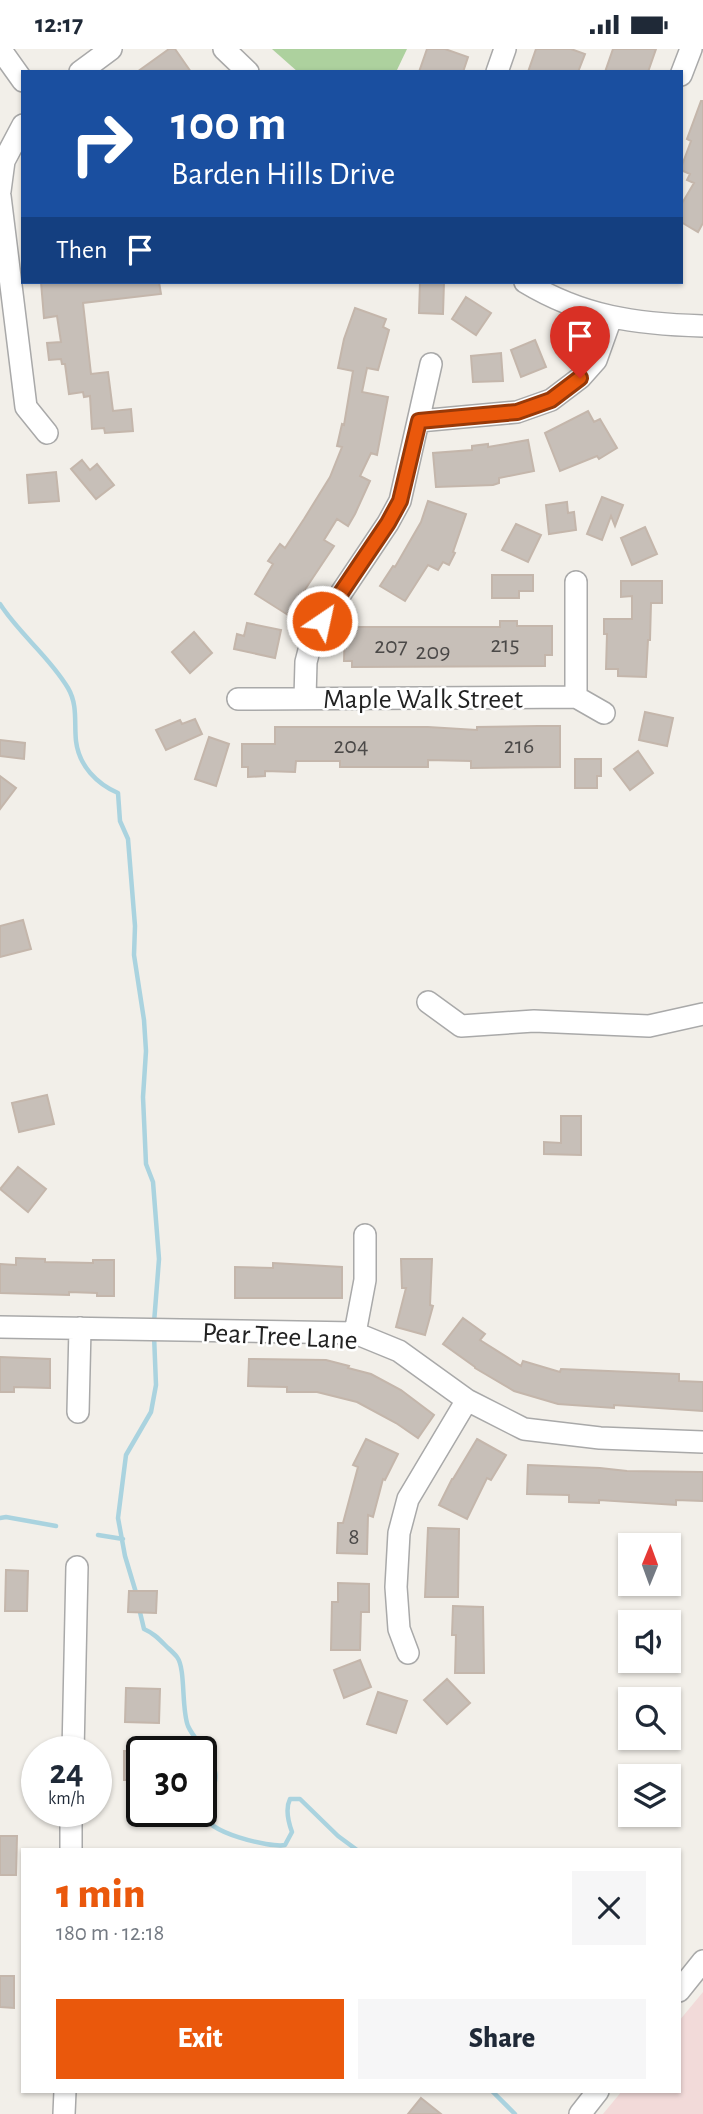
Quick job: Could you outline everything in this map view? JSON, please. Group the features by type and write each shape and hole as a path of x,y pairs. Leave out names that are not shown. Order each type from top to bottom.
{"street":[{"path":"83,70 111,49"},
{"path":"224,49 245,70"},
{"path":"498,70 505,49"},
{"path":"683,70 691,49"},
{"path":"2,53 21,78"},
{"path":"0,191 4,161 21,129"},
{"path":"0,196 14,242 26,407 47,433"},
{"path":"528,284 550,297 611,318 703,326"},
{"path":"419,421 517,412 551,400 580,378 596,360 611,318"},
{"path":"305,698 306,662 313,635 400,501 430,364"},
{"path":"576,582 576,697"},
{"name":"Maple Walk Street","path":"238,699 576,697 604,713"},
{"path":"428,1002 461,1026 534,1021 649,1026 703,1014"},
{"path":"355,1333 365,1280 365,1235"},
{"name":"Pear Tree Lane","path":"0,1327 355,1333 399,1351 467,1400 524,1429 600,1438 703,1442"},
{"path":"78,1412 79,1328"},
{"path":"408,1653 400,1629 396,1587 398,1533 408,1499 467,1400"},
{"path":"73,1736 76,1567"},
{"path":"71,1827 71,1848"},
{"path":"681,1988 703,1961"},
{"path":"64,2114 65,2093"},
{"path":"580,2114 596,2093"}],"shaded area":[{"path":"703,1992 703,2114 603,2114 620,2093 681,2093 681,2019"}],"green space":[{"path":"272,49 407,49 397,70 296,70"}],"building":[{"path":"169,49 175,49 190,70 140,70"},
{"path":"427,49 445,49 468,57 464,70 420,70"},
{"path":"536,49 571,49 585,54 579,70 529,70"},
{"path":"613,49 656,49 649,70 606,70"},
{"path":"703,101 703,223 698,232 683,223 683,202 694,183 687,180 690,174 683,171 683,163 691,141 687,139"},
{"path":"41,284 159,284 161,294 83,303 91,374 108,372 113,411 131,409 133,431 105,433 104,428 92,429 90,396 84,397 83,392 69,394 65,364 62,364 61,359 49,360 47,343 61,342 57,316 44,318"},
{"path":"420,284 444,284 443,314 419,313"},
{"path":"466,297 491,313 476,335 452,319"},
{"path":"355,308 386,319 383,327 389,330 378,370 367,368 362,392 388,397 377,455 371,453 360,476 370,481 355,514 348,526 337,519 324,540 334,546 288,615 255,594 273,564 268,561 280,544 285,548 304,519 330,477 342,447 337,446 342,424 344,425 353,371 338,368 344,339"},
{"path":"535,340 546,367 521,377 511,350"},
{"path":"501,353 503,381 473,382 471,356"},
{"path":"588,411 594,422 600,419 617,448 599,459 597,456 560,471 545,433"},
{"path":"528,440 534,471 499,478 499,483 493,485 436,487 433,453 472,450 472,446 488,444 488,447"},
{"path":"82,460 90,470 97,464 114,485 96,499 71,469"},
{"path":"56,472 59,501 29,503 27,475"},
{"path":"602,497 623,505 615,526 611,516 602,540 587,534"},
{"path":"428,501 466,514 449,565 443,562 438,570 428,565 405,601 380,586 393,566 395,567 421,522"},
{"path":"567,502 568,513 574,512 576,530 549,534 546,505"},
{"path":"516,524 541,535 528,562 502,550"},
{"path":"645,527 657,554 632,565 621,538"},
{"path":"492,575 533,575 533,591 519,591 519,598 492,598"},
{"path":"621,581 662,581 662,603 651,603 646,677 618,676 618,669 606,669 607,634 604,634 604,619 632,619 632,596 621,597"},
{"path":"500,621 517,621 517,626 552,626 552,655 545,655 545,666 352,667 352,661 344,661 345,627 500,627"},
{"path":"247,623 281,630 275,658 234,649 237,634 244,636"},
{"path":"194,632 212,653 190,673 172,652"},
{"path":"645,712 673,718 667,746 639,740"},
{"path":"195,719 202,734 166,750 156,730 180,720 182,724"},
{"path":"560,726 560,767 471,768 471,761 428,760 428,767 340,767 340,761 296,761 295,772 265,771 265,776 248,777 248,767 242,767 242,744 275,744 275,727 428,727 477,730 477,727"},
{"path":"209,737 229,744 216,786 195,779"},
{"path":"0,740 25,743 24,759 0,756"},
{"path":"638,751 653,773 630,790 614,769"},
{"path":"575,759 601,759 601,776 597,776 597,788 575,788"},
{"path":"0,776 16,788 0,809"},
{"path":"23,920 31,949 0,957 0,926"},
{"path":"47,1095 54,1124 19,1132 12,1103"},
{"path":"561,1116 581,1116 581,1155 544,1154 544,1142 561,1143"},
{"path":"18,1167 46,1189 28,1212 0,1189"},
{"path":"16,1258 45,1259 45,1262 93,1263 93,1260 114,1260 114,1296 69,1292 69,1295 0,1293 0,1264 16,1265"},
{"path":"401,1259 432,1259 430,1305 433,1306 425,1335 396,1327 406,1288 402,1288"},
{"path":"273,1263 342,1267 342,1298 235,1298 235,1267 273,1268"},
{"path":"463,1318 485,1334 480,1340 521,1366 523,1361 560,1372 561,1369 679,1374 679,1381 703,1382 703,1411 558,1404 514,1391 475,1368 443,1344"},
{"path":"0,1357 50,1359 50,1388 14,1387 14,1392 0,1392"},
{"path":"249,1359 326,1360 349,1366 348,1368 371,1374 401,1390 434,1415 418,1438 357,1402 317,1392 287,1392 287,1387 248,1386"},
{"path":"366,1439 398,1454 385,1480 383,1479 373,1517 368,1515 367,1554 337,1553 338,1523 343,1523 358,1467 353,1465"},
{"path":"477,1439 506,1455 491,1480 487,1478 467,1519 439,1505"},
{"path":"528,1465 703,1472 703,1501 676,1500 676,1505 599,1500 599,1503 569,1502 569,1495 527,1494"},
{"path":"428,1528 459,1529 458,1597 425,1597"},
{"path":"6,1570 28,1571 27,1611 5,1611"},
{"path":"338,1583 369,1584 369,1612 361,1612 360,1650 331,1650 332,1602 338,1602"},
{"path":"129,1591 157,1591 156,1613 128,1612"},
{"path":"453,1606 483,1607 484,1673 455,1673 456,1635 452,1635"},
{"path":"360,1660 371,1687 344,1698 334,1670"},
{"path":"447,1679 470,1703 447,1724 424,1700"},
{"path":"126,1688 160,1689 159,1723 125,1722"},
{"path":"378,1692 407,1701 396,1733 367,1724"},
{"path":"124,1751 126,1751 126,1780"},
{"path":"0,1836 17,1836 16,1875 0,1875"},
{"path":"0,1976 14,1976 14,2008 0,2007"},
{"path":"421,2098 441,2114 408,2114"}],"waterway":[{"path":"0,604 68,688 74,707 76,741 81,758 96,779 118,793 120,821 128,839 135,926 134,955 146,1051 143,1097 146,1164 153,1182 159,1259 154,1323"},
{"path":"137,1596 125,1556 118,1518 126,1455 151,1412 156,1385 154,1335"},
{"path":"0,1518 56,1526"},
{"path":"98,1535 123,1539"},
{"path":"139,1608 144,1629 176,1655 180,1663 188,1726 207,1753 215,1772 205,1814 208,1821 226,1833 266,1844 285,1845 292,1832 288,1803 290,1799 300,1799 354,1848"},
{"path":"494,2093 515,2114"}],"route":[{"path":"322,621 400,501 419,421 517,412 551,400 580,378"}]}
